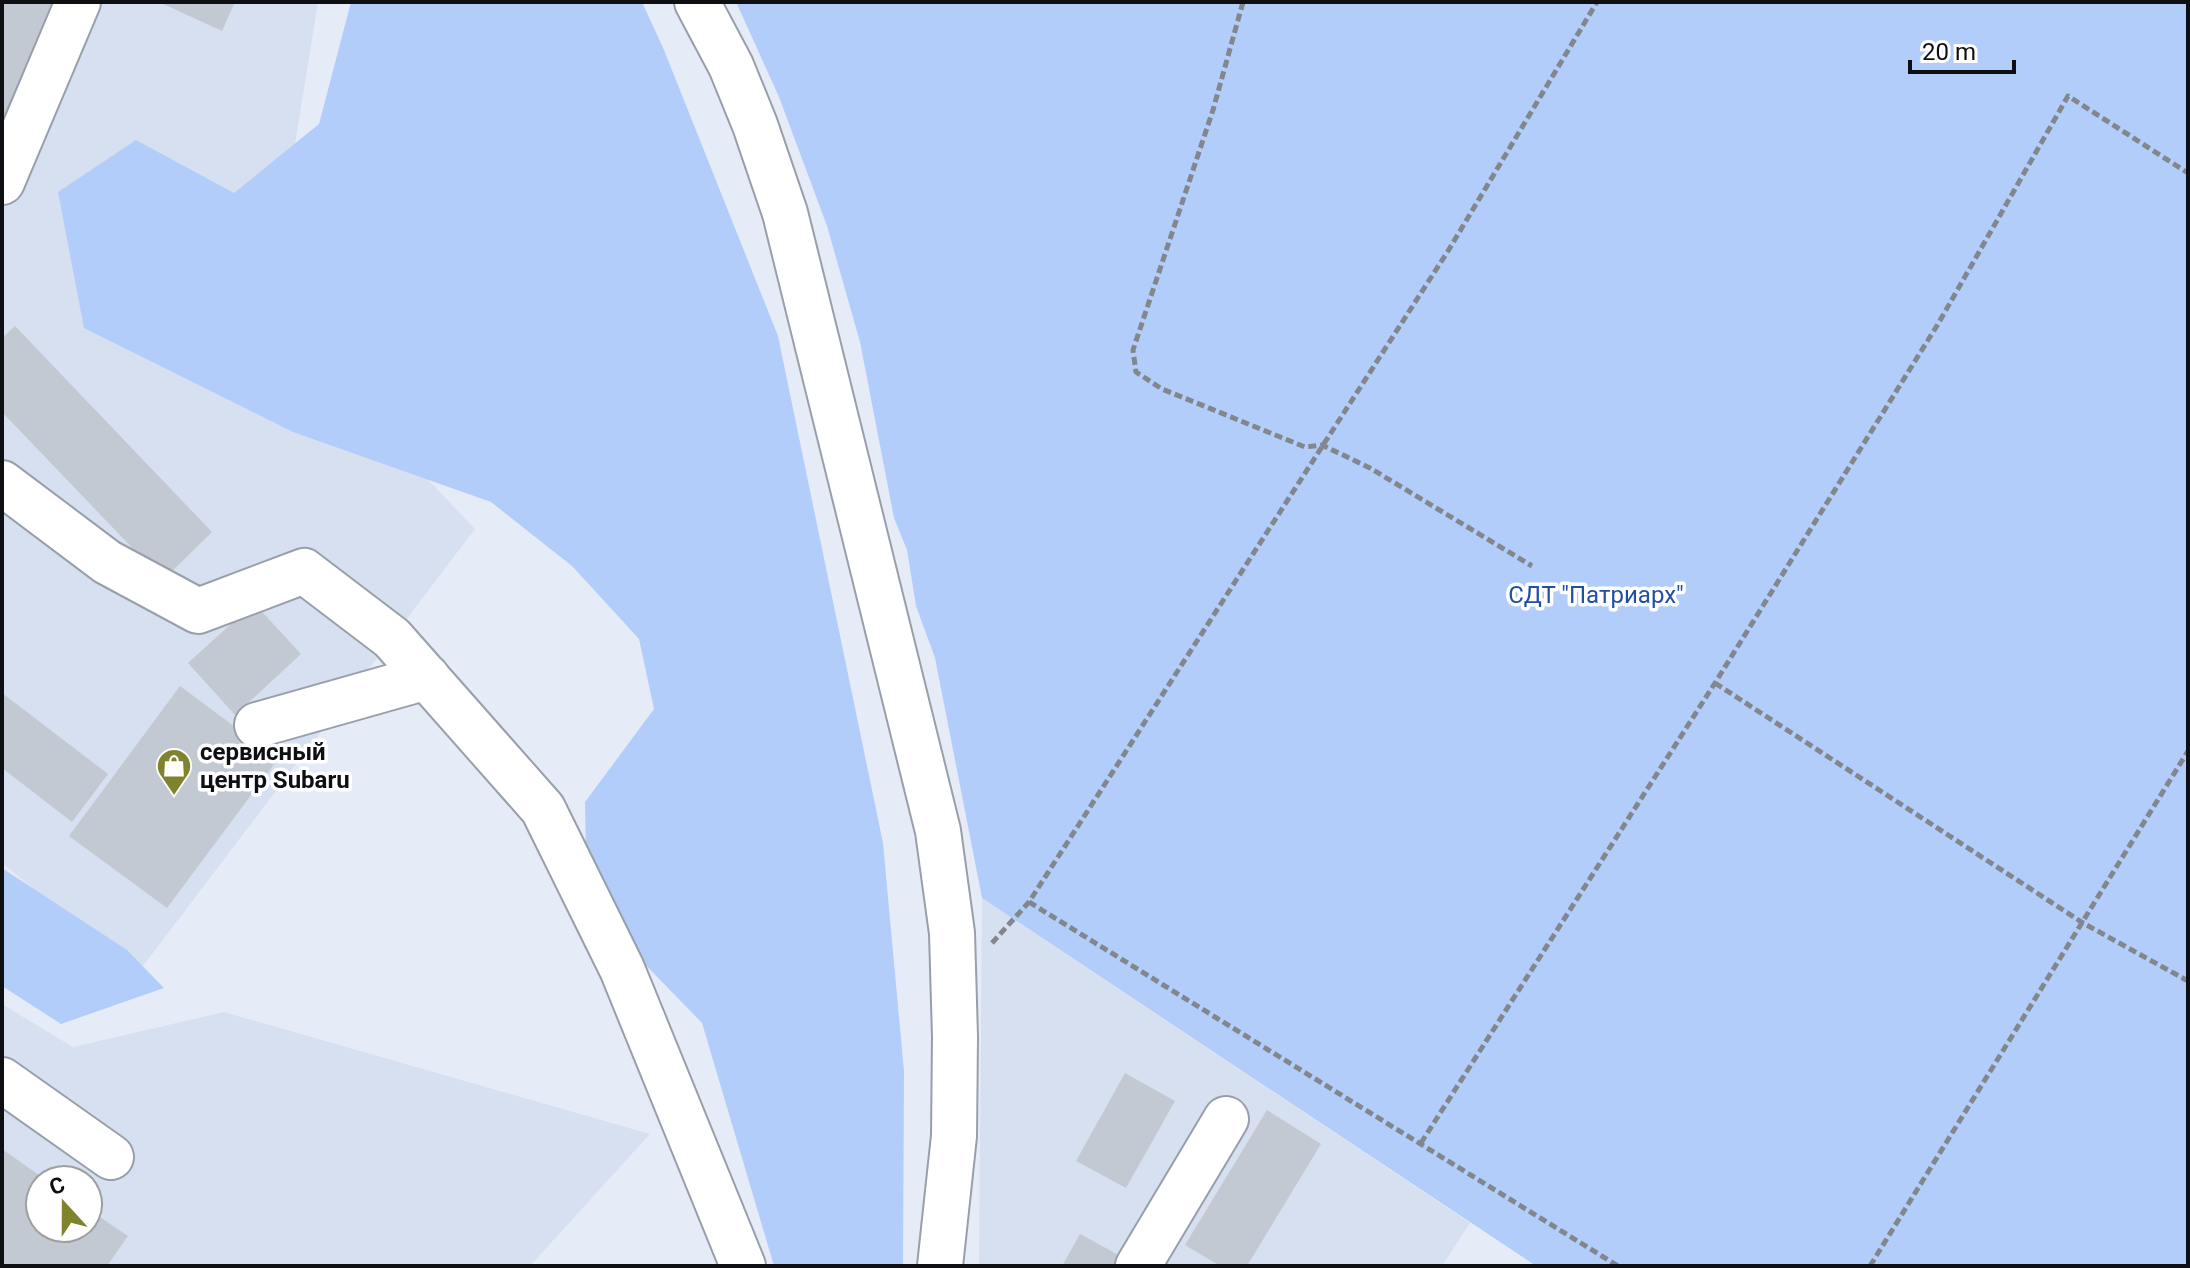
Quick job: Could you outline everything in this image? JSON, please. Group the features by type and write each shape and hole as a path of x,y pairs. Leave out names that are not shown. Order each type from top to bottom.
{"lane":[{"path":"2,182 78,2"},
{"path":"697,2 731,66 785,213 938,831 952,933 954,1136 940,1266"},
{"path":"2,483 107,562 198,611 304,571 392,638 543,809 622,969 743,1266"},
{"path":"257,725 427,677"},
{"path":"2,1080 111,1157"},
{"path":"1138,1266 1226,1119"}],"path":[{"path":"1243,2 1213,110 1133,350 1136,372 1162,389 1305,447 1322,445 1370,468 1532,566"},
{"path":"953,985 1029,902 1448,251 1597,2"},
{"path":"1421,1143 1715,683 1938,324 2068,96 2188,173"},
{"path":"1715,683 2083,923 2188,981"},
{"path":"1870,1266 2188,751"},
{"path":"1029,902 1618,1266"}],"shaded area":[{"path":"2,2 318,2 268,312 475,529 137,974 2,863"},
{"path":"982,898 1470,1223 1442,1266 979,1266"},
{"path":"2,1004 73,1047 224,1012 650,1134 530,1266 2,1266"}],"green space":[{"path":"351,2 642,2 664,50 778,336 883,843 904,1071 903,1266 774,1266 702,1023 633,952 586,861 585,802 654,709 639,639 572,566 491,502 293,432 84,328 58,192 136,140 234,193 319,124"},
{"name":"СДТ \"Патриарх\"","path":"736,2 2188,2 2188,1266 1536,1266 982,898 935,658 916,606 907,550 894,518 860,342 827,226 779,97"},
{"path":"2,868 127,950 164,988 61,1024 2,986"}],"building":[{"path":"2,2 63,2 2,130"},
{"path":"159,2 235,2 222,31"},
{"path":"15,326 212,532 163,580 2,412 2,338"},
{"path":"254,603 301,654 235,715 188,663"},
{"name":"сервисный центр Subaru","path":"180,686 278,759 167,908 69,836"},
{"path":"2,693 108,774 72,822 2,768"},
{"path":"1125,1073 1175,1101 1126,1188 1076,1161"},
{"path":"1267,1110 1321,1144 1247,1266 1220,1266 1185,1245"},
{"path":"2,1149 24,1164 24,1244 104,1244 104,1220 128,1236 107,1266 2,1266"},
{"path":"1080,1234 1124,1258 1120,1266 1062,1266"}],"place":[{"name":"сервисный центр Subaru","path":"174,797"}]}
